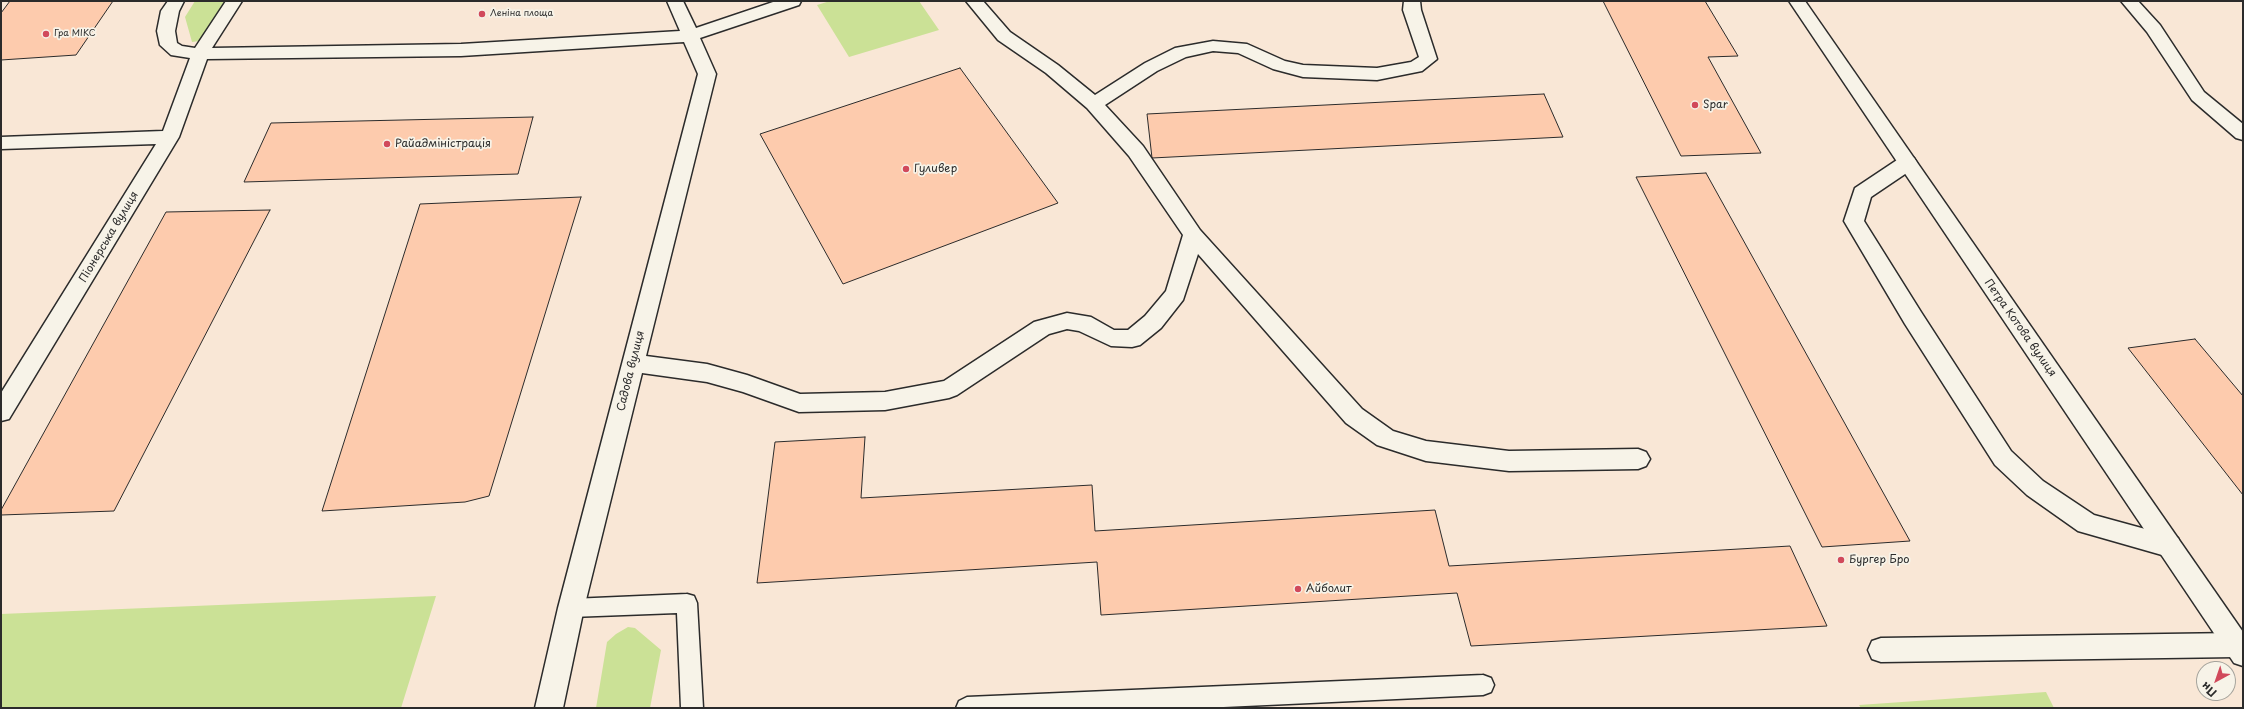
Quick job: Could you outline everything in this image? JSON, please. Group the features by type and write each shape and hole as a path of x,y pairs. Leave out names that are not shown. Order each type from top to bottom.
{"main road":[{"path":"176,1 170,11 166,31 169,45 177,50 200,54 461,50 690,36 793,1"},
{"name":"Піонерська вулиця","path":"1,412 170,137 200,54 234,1"},
{"name":"Садова вулиця","path":"549,708 571,608 706,74 675,1"},
{"path":"974,1 1004,36 1052,69 1094,104 1136,151 1193,235 1354,416 1385,438 1426,451 1509,461 1638,459"},
{"path":"1094,104 1151,67 1181,52 1213,46 1241,48 1279,65 1303,71 1377,74 1416,68 1428,59 1426,48 1412,10 1412,1"},
{"name":"Петра Котова вулиця","path":"1797,1 2240,650"},
{"path":"2129,1 2154,29 2198,96 2243,134"},
{"path":"1,143 170,137"},
{"path":"1907,163 1862,193 1854,220 1913,318 2003,458 2035,488 2087,524 2169,546"},
{"path":"633,363 707,373 747,384 799,403 885,401 949,389 1042,328 1067,321 1082,323 1111,338 1132,338 1153,322 1176,294 1193,235"},
{"path":"1881,650 2240,650"}],"lane":[{"path":"571,608 687,603 692,708"},
{"path":"967,708 1482,685"}],"green space":[{"path":"195,1 229,1 206,37 199,41 192,42 185,17"},
{"path":"830,1 919,1 939,30 849,57 817,5"},
{"path":"436,596 401,708 1,708 1,614"},
{"path":"628,627 635,628 661,650 650,708 596,708 607,642 616,634"},
{"path":"2046,692 2054,708 1861,708 1859,705"}],"building":[{"name":"Гра МІКС","path":"10,1 113,1 76,55 1,60 1,13"},
{"name":"Spar","path":"1603,1 1705,1 1738,56 1708,57 1761,153 1681,156"},
{"name":"Гуливер","path":"960,68 1058,203 843,284 760,134"},
{"path":"1544,94 1563,137 1152,158 1147,114"},
{"path":"533,117 518,174 244,182 271,123"},
{"path":"1706,173 1910,541 1822,547 1636,177"},
{"path":"581,197 489,496 465,502 322,511 420,204"},
{"path":"270,210 114,511 1,515 1,510 166,212"},
{"path":"2195,339 2243,396 2243,495 2128,348"},
{"path":"865,437 861,498 1092,485 1095,531 1435,510 1449,566 1790,546 1827,626 1471,646 1457,593 1101,615 1097,562 757,583 775,442"}],"place":[{"name":"Леніна площа","path":"482,14"},
{"name":"Гра МІКС","path":"46,34"},
{"name":"Spar","path":"1695,105"},
{"name":"Райадміністрація","path":"387,144"},
{"name":"Гуливер","path":"906,169"},
{"name":"Бургер Бро","path":"1841,560"},
{"name":"Айболит","path":"1298,589"}]}
